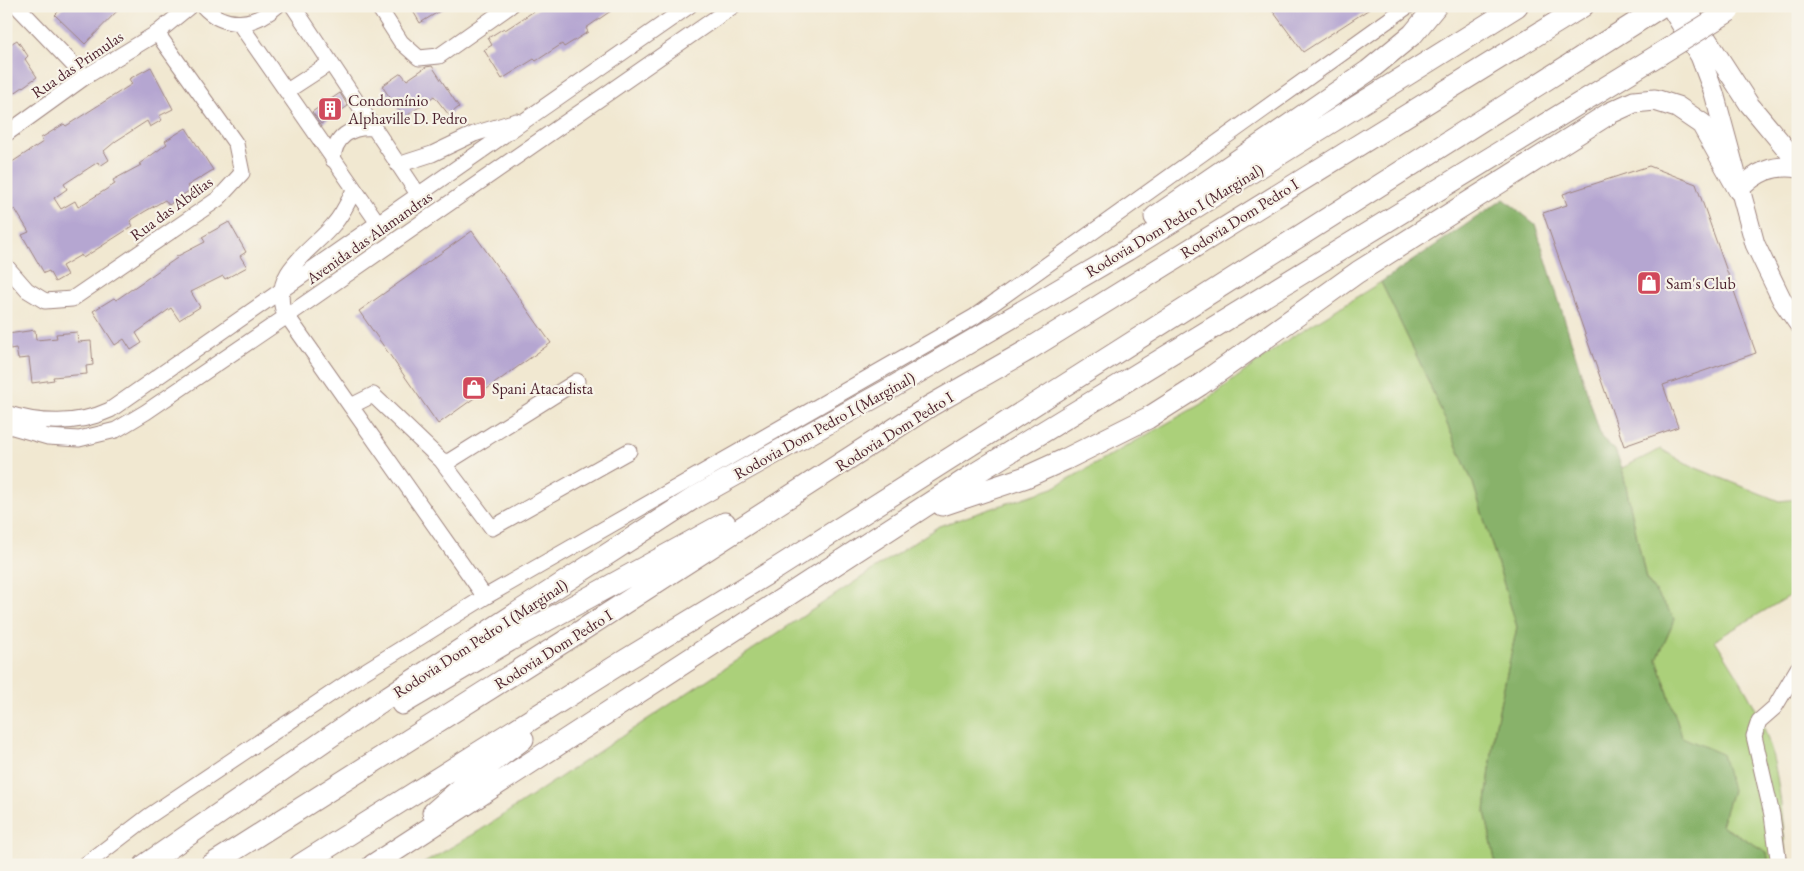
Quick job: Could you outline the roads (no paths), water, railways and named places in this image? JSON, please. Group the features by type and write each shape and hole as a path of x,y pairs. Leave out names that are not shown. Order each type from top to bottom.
{"highway":[{"path":"1035,304 1132,232 1368,71 1412,34 1436,6"},
{"name":"Rodovia Dom Pedro I (Marginal)","path":"145,865 397,691 694,498 893,387 1135,245 1517,6"},
{"name":"Rodovia Dom Pedro I","path":"211,865 930,406 1028,350 1190,247 1583,6"},
{"path":"300,865 624,660 816,543 1662,6"},
{"path":"376,863 918,513 984,468 1732,9"},
{"path":"918,513 1026,476 1066,459 1148,418 1200,385 1358,272 1610,113 1634,102 1655,100 1677,107 1702,124 1739,190"},
{"path":"254,791 509,641 883,437"},
{"path":"376,863 482,770 624,660"}],"main road":[{"path":"1670,6 1700,56 1714,93 1755,244 1782,300 1798,323"},
{"path":"1685,6 1749,104 1798,163"},
{"path":"1739,190 1757,174 1769,168 1798,168"}],"street":[{"path":"17,6 85,77"},
{"name":"Rua das Primulas","path":"6,134 85,77 157,33 190,6"},
{"path":"203,6 223,20 239,23 253,22 266,16 277,6"},
{"path":"293,6 418,194"},
{"path":"378,6 401,42 419,58 440,56 510,6"},
{"name":"Avenida das Alamandras","path":"7,422 83,419 98,416 110,410 689,6"},
{"name":"Avenida das Alamandras","path":"7,422 48,437 79,439 109,433 146,412 733,6"},
{"path":"85,865 149,816 347,683 485,597 974,318 1408,6"},
{"path":"239,23 378,223"},
{"name":"Rua das Abélias","path":"6,266 27,290 45,301 72,299 218,199 242,173 236,144 157,33"},
{"path":"609,62 620,69 623,83"},
{"path":"287,91 330,63"},
{"path":"398,164 432,154 474,134 529,117"},
{"path":"333,160 338,140 360,126 373,128"},
{"path":"354,190 334,225 309,249 284,278 280,290 282,303 287,316 485,597"},
{"path":"441,460 448,462 577,381"},
{"path":"351,406 373,394 441,460 492,528 629,451"},
{"path":"1779,865 1772,815 1754,736 1759,721 1775,707 1798,668"}],"place":[{"name":"Condomínio Alphaville D. Pedro","path":"330,109"},
{"name":"Sam's Club","path":"1649,283"},
{"name":"Spani Atacadista","path":"474,388"}]}
